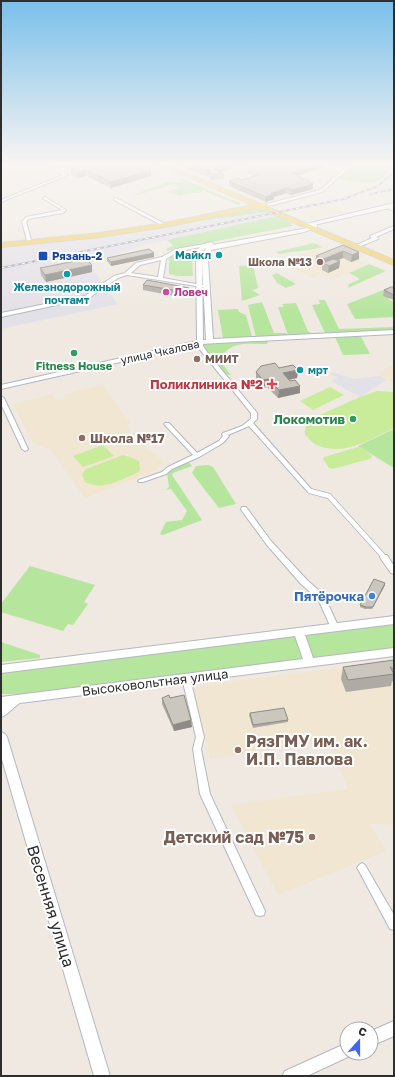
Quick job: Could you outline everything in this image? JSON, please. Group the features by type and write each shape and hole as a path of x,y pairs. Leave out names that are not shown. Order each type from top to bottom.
{"main road":[{"path":"1,245 100,235 165,225 220,214"},
{"path":"282,214 394,263"},
{"path":"310,226 354,214"},
{"path":"310,226 394,260"}],"street":[{"path":"30,243 24,222 27,218 49,214"},
{"path":"144,214 165,225"},
{"path":"127,274 137,264 164,258 175,251 310,226"},
{"path":"190,248 203,250 310,226"},
{"path":"359,245 376,238 372,236 394,227"},
{"path":"210,244 203,250 198,260 210,342"},
{"path":"160,279 164,258"},
{"path":"1,315 87,297 116,277 127,274 203,287"},
{"path":"141,481 164,473 170,468 197,456 221,442 226,436 225,434 244,427 254,419 254,413 200,346 203,287"},
{"name":"улица Чкалова","path":"2,386 200,342 394,332"},
{"path":"1,398 25,449"},
{"path":"250,423 310,491 329,496 384,557 394,571"},
{"path":"167,424 197,456"},
{"path":"244,509 269,543 304,582 321,597 336,628"},
{"path":"1,669 394,620"},
{"path":"299,632 309,663"},
{"name":"Высоковольтная улица","path":"1,701 394,652"},
{"path":"186,678 200,737 197,749 206,794 260,911"},
{"path":"1,713 9,704 18,698"},
{"name":"Весенняя улица","path":"1,737 102,1076"},
{"path":"362,868 394,924"},
{"path":"379,1035 394,1028"},
{"path":"290,1076 339,1054"}],"shaded area":[{"path":"248,214 271,214 274,217 144,245 89,264 118,304 1,329 1,247 102,237"},
{"path":"302,214 332,214 312,218"},
{"path":"327,247 338,252 351,248 367,255 357,259 367,264 335,279 324,274 313,278 283,263 301,258 297,255"},
{"path":"394,364 394,383 386,380 378,373"},
{"path":"333,372 353,379 381,376 386,380 360,397 331,381 338,378 330,374"},
{"name":"Школа №17","path":"103,385 130,423 126,425 138,444 142,444 164,462 157,470 85,498 51,450 33,443 13,404 53,394 55,400 65,398 64,394"},
{"name":"РязГМУ им. ак. И.П. Павлова","path":"394,661 394,825 368,823 386,851 278,895 231,805 348,789 329,741 210,759 193,686"}],"green space":[{"path":"225,214 251,214 163,226"},
{"path":"273,215 284,219 293,226 167,251 167,248 174,246 167,240 273,217"},
{"path":"314,243 323,247 279,254 276,252"},
{"path":"171,256 192,259 193,276 177,276 169,274 169,259"},
{"path":"369,264 386,271 348,288 349,284 360,279 349,273"},
{"path":"253,265 258,288 252,290 260,295 242,301 239,266"},
{"path":"277,273 296,284 286,288 277,283 272,275"},
{"path":"394,286 394,296 388,299 394,302 394,306 392,307 394,309 394,317 355,319 347,304"},
{"path":"319,300 325,300 339,329 394,327 394,330 325,333 312,305 320,304"},
{"path":"262,302 274,333 286,333 287,335 256,337 248,305"},
{"path":"296,303 308,331 312,334 288,335 278,307 284,307 282,304"},
{"path":"238,309 239,312 246,315 252,337 223,338 218,310"},
{"path":"360,335 370,354 343,355 335,337"},
{"path":"268,341 267,344 239,345 227,350 223,355 221,362 231,375 224,374 202,348 202,345 204,344"},
{"path":"330,387 344,395 313,410 300,401"},
{"name":"Локомотив","path":"377,391 394,392 394,428 357,445 337,449 317,445 305,435 307,424 315,417"},
{"path":"394,429 394,468 358,446"},
{"path":"103,445 114,456 83,467 73,456"},
{"path":"358,447 363,448 372,456 370,459 333,469 329,468 323,459 324,457"},
{"path":"123,455 139,461 140,470 137,473 111,484 99,485 85,482 82,474 86,469"},
{"path":"188,461 192,466 173,473 172,475 202,520 163,535 160,534 166,522 182,520 187,511 171,489 166,490 169,487 167,472"},
{"path":"208,465 213,467 236,504 219,508 192,473 196,466"},
{"path":"30,566 95,585 84,602 88,604 73,625 68,624 63,631 1,612 1,604"},
{"path":"394,623 394,650 311,660 304,640 310,633"},
{"path":"296,636 305,660 29,694 1,694 1,672"},
{"path":"1,642 40,655 40,658 1,662"}],"building":[{"path":"343,245 359,252 352,255 343,251 324,259 316,256"},
{"path":"149,249 154,253 111,262 107,258"},
{"path":"86,259 92,265 45,275 40,268"},
{"path":"333,259 340,261 329,266 323,263"},
{"path":"147,280 189,288 185,292 143,285"},
{"path":"394,287 394,295 384,290"},
{"path":"275,363 279,368 293,365 298,370 283,373 290,381 295,380 300,386 279,390 268,379 263,380 256,372 261,366"},
{"name":"Пятёрочка","path":"374,579 385,583 373,607 360,605"},
{"path":"394,660 394,669 390,667 394,674 348,680 343,667"},
{"path":"169,695 170,698 184,695 191,720 173,725 162,698"},
{"path":"284,708 288,720 253,725 250,713"}],"railway":[{"path":"1,268 268,214"}],"place":[{"name":"Майкл","path":"219,255"},
{"name":"Рязань-2","path":"43,256"},
{"name":"Школа №13","path":"320,262"},
{"name":"Железнодорожный почтамт","path":"67,274"},
{"name":"Ловеч","path":"166,292"},
{"name":"Fitness House","path":"74,353"},
{"name":"МИИТ","path":"197,359"},
{"name":"мрт","path":"300,370"},
{"name":"Поликлиника №2","path":"272,384"},
{"name":"Локомотив","path":"353,419"},
{"name":"Школа №17","path":"82,438"},
{"name":"Пятёрочка","path":"372,596"},
{"name":"РязГМУ им. ак. И.П. Павлова","path":"238,750"},
{"name":"Детский сад №75","path":"312,837"}]}
